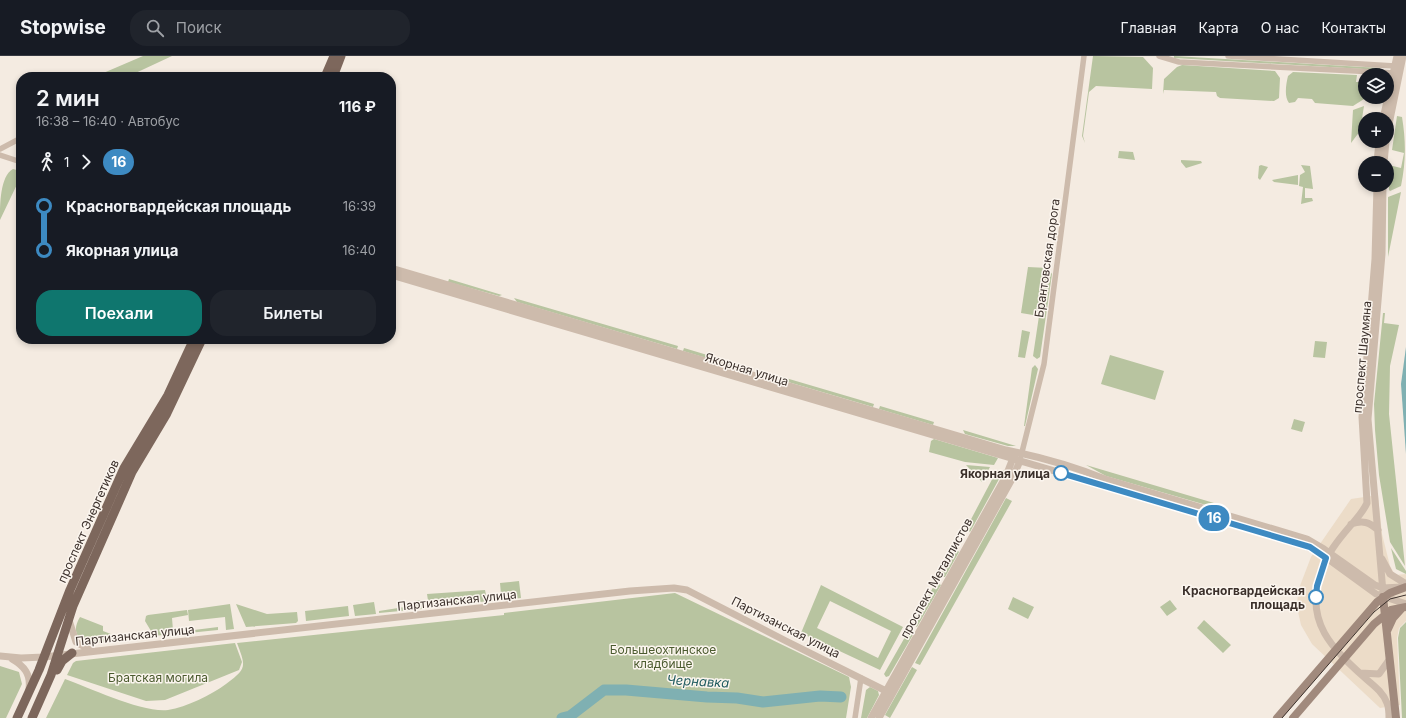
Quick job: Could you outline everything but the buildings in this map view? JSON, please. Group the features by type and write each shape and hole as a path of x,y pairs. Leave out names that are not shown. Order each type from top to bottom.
{"main road":[{"path":"327,72 334,56"},
{"path":"334,72 341,56"},
{"name":"проспект Энергетиков","path":"16,718 44,657 70,590 124,468 168,395 192,344"},
{"name":"проспект Энергетиков","path":"32,718 58,656 68,619 132,472 166,415 200,344"},
{"path":"1277,718 1383,597 1406,586"},
{"path":"1383,597 1396,718"},
{"path":"1293,718 1374,624 1385,614 1405,606"},
{"path":"1386,632 1393,618 1405,606"},
{"path":"42,695 48,690 60,664 72,653"}],"street":[{"name":"Брантовская дорога","path":"1020,460 1044,364 1084,56"},
{"path":"1159,56 1179,62 1396,70"},
{"path":"1228,56 1396,70"},
{"path":"1390,112 1397,56"},
{"path":"1385,112 1396,70 1403,56"},
{"path":"0,149 16,141"},
{"path":"0,155 16,160"},
{"name":"проспект Шаумяна","path":"1351,524 1365,508 1368,497 1362,418 1375,259 1377,192"},
{"name":"проспект Шаумяна","path":"1378,530 1368,419 1382,254 1383,192"},
{"name":"Якорная улица","path":"396,269 1006,450 1072,466 1105,479 1307,539 1367,589 1405,606"},
{"name":"Якорная улица","path":"396,276 1302,544 1328,555 1370,582 1383,588"},
{"path":"1013,458 1022,453"},
{"name":"проспект Металлистов","path":"879,718 889,692 1006,476 1013,458"},
{"name":"проспект Металлистов","path":"871,718 889,692 1012,479 1020,460"},
{"path":"1383,597 1378,530 1368,522 1364,521 1351,524 1328,555 1317,586 1316,609 1324,632 1335,650 1380,691 1387,703 1389,718"},
{"path":"1380,554 1390,574 1406,586"},
{"path":"1383,588 1406,586"},
{"name":"Партизанская улица","path":"0,656 10,658 58,656 72,653 630,591 674,588 695,593 786,641 889,692"},
{"path":"68,619 76,642 92,651"},
{"path":"10,658 18,662 28,672 30,678 28,694"},
{"path":"1360,673 1379,674 1389,660"},
{"path":"855,718 861,678"}],"green space":[{"path":"143,56 172,56 138,72 106,72"},
{"path":"1093,56 1143,57 1153,68 1152,89 1096,86 1089,92 1083,136 1085,143 1082,136"},
{"path":"1174,56 1380,68 1358,69 1174,58"},
{"path":"1182,65 1275,71 1280,78 1279,98 1274,101 1220,98 1217,96 1216,92 1164,90 1163,94 1164,79 1177,67"},
{"path":"1293,72 1357,75 1356,82 1358,82 1358,103 1353,106 1315,103 1312,99 1298,98 1295,102 1289,103 1286,97 1288,76"},
{"path":"1364,106 1363,112 1358,112 1358,134 1351,143 1353,110"},
{"path":"1397,116 1402,117 1405,143 1404,168 1401,186 1394,189 1394,166 1401,168 1404,153 1392,150 1392,148 1394,148"},
{"path":"1119,151 1133,152 1135,160 1118,158"},
{"path":"1181,160 1201,161 1202,163 1186,168"},
{"path":"1261,165 1268,167 1260,180 1258,178 1259,166"},
{"path":"1301,165 1310,166 1313,189 1305,188 1305,198 1312,198 1313,201 1301,204 1303,187 1299,186 1300,175 1305,172"},
{"path":"13,169 16,170 16,186 0,220 3,184"},
{"path":"1298,175 1298,185 1274,182 1272,180"},
{"path":"1401,192 1388,257 1388,197"},
{"path":"1028,267 1048,268 1052,274 1040,357 1037,359 1033,356 1039,316 1021,313"},
{"path":"449,279 502,295 499,296 448,282"},
{"path":"514,298 678,346 677,349 517,302"},
{"path":"1383,313 1385,313 1384,323 1399,325 1390,366 1389,414 1405,566 1390,542 1379,475 1375,430 1374,404"},
{"path":"1022,330 1030,332 1025,358 1018,357"},
{"path":"1315,341 1327,342 1325,358 1313,357"},
{"path":"684,348 744,366 743,369 683,351"},
{"path":"1110,355 1164,371 1155,400 1101,384"},
{"path":"1035,365 1038,369 1024,426 1032,368"},
{"path":"779,376 874,404 873,407 778,379"},
{"path":"880,406 934,422 933,425 879,409"},
{"path":"1294,419 1305,422 1302,432 1291,429"},
{"path":"963,430 1016,446 1008,446 965,434"},
{"path":"934,439 998,458 994,465 965,462 929,452 931,441"},
{"path":"966,465 990,467 982,482"},
{"path":"1086,465 1214,503 1213,507 1106,476"},
{"path":"997,470 1004,470 970,532 968,530 968,525"},
{"path":"1006,498 1012,501 920,665 915,663"},
{"path":"960,541 961,542 957,550 959,552 945,577 942,577 940,574"},
{"path":"1391,548 1406,571 1406,574 1396,569"},
{"path":"519,581 521,598 429,607 427,594 485,590 486,595 501,594 500,583"},
{"path":"936,582 941,585 917,627 913,624"},
{"path":"821,585 903,627 880,670 801,633","holes":["830,601 891,631 878,658 817,628"]},
{"name":"Большеохтинское кладбище","path":"675,593 849,677 851,687 846,718 46,718 65,679 116,699 144,708 168,710 191,703 220,688 238,674 243,666 243,662 237,643 504,615 504,613"},
{"path":"1013,597 1034,607 1028,619 1008,609"},
{"path":"420,600 423,602 422,609 379,613 379,611 411,606 415,601"},
{"path":"1170,600 1177,609 1167,616 1160,607"},
{"path":"374,602 376,614 355,616 353,605"},
{"path":"230,604 234,629 226,630 225,617 189,621 188,610"},
{"path":"236,604 267,614 297,612 298,621 296,623 246,627"},
{"path":"348,606 349,616 306,621 305,611"},
{"path":"187,610 188,615 172,618 173,630 171,634 154,636 145,621 146,616 148,615"},
{"path":"80,617 103,626 103,631 127,639 91,644 90,642 81,639 77,634 76,626"},
{"path":"1204,620 1231,645 1223,653 1197,628"},
{"path":"1406,622 1406,718 1402,718 1398,638 1400,628"},
{"path":"218,627 218,630 178,634 178,632"},
{"path":"909,630 914,633 889,676 886,677 884,674"},
{"name":"Братская могила","path":"235,643 242,662 239,670 165,700 146,701 67,675 73,663 76,661"},
{"path":"0,666 19,672 22,684 6,718 0,718"},
{"path":"912,667 917,670 890,718 885,715"},
{"path":"870,687 878,691 879,695 867,718 861,718 866,690"}],"shaded area":[{"name":"Красногвардейская площадь","path":"1378,495 1382,534 1390,566 1395,575 1406,574 1406,621 1399,628 1397,638 1400,705 1380,708 1312,644 1301,625 1297,607 1298,591 1311,557 1351,499"}],"water":[{"path":"1406,347 1406,454 1401,384"}],"waterway":[{"name":"Чернавка","path":"562,718 570,716 604,690 626,690 737,698 763,702 820,696 841,697"}],"tram line":[{"path":"1282,718 1374,612 1390,599 1406,595"}],"bus line":[{"name":"16","path":"1061,473 1310,547 1326,558 1320,573 1316,597"}],"place":[{"name":"Якорная улица","path":"1061,473"},
{"name":"Красногвардейская площадь","path":"1316,597"}]}
